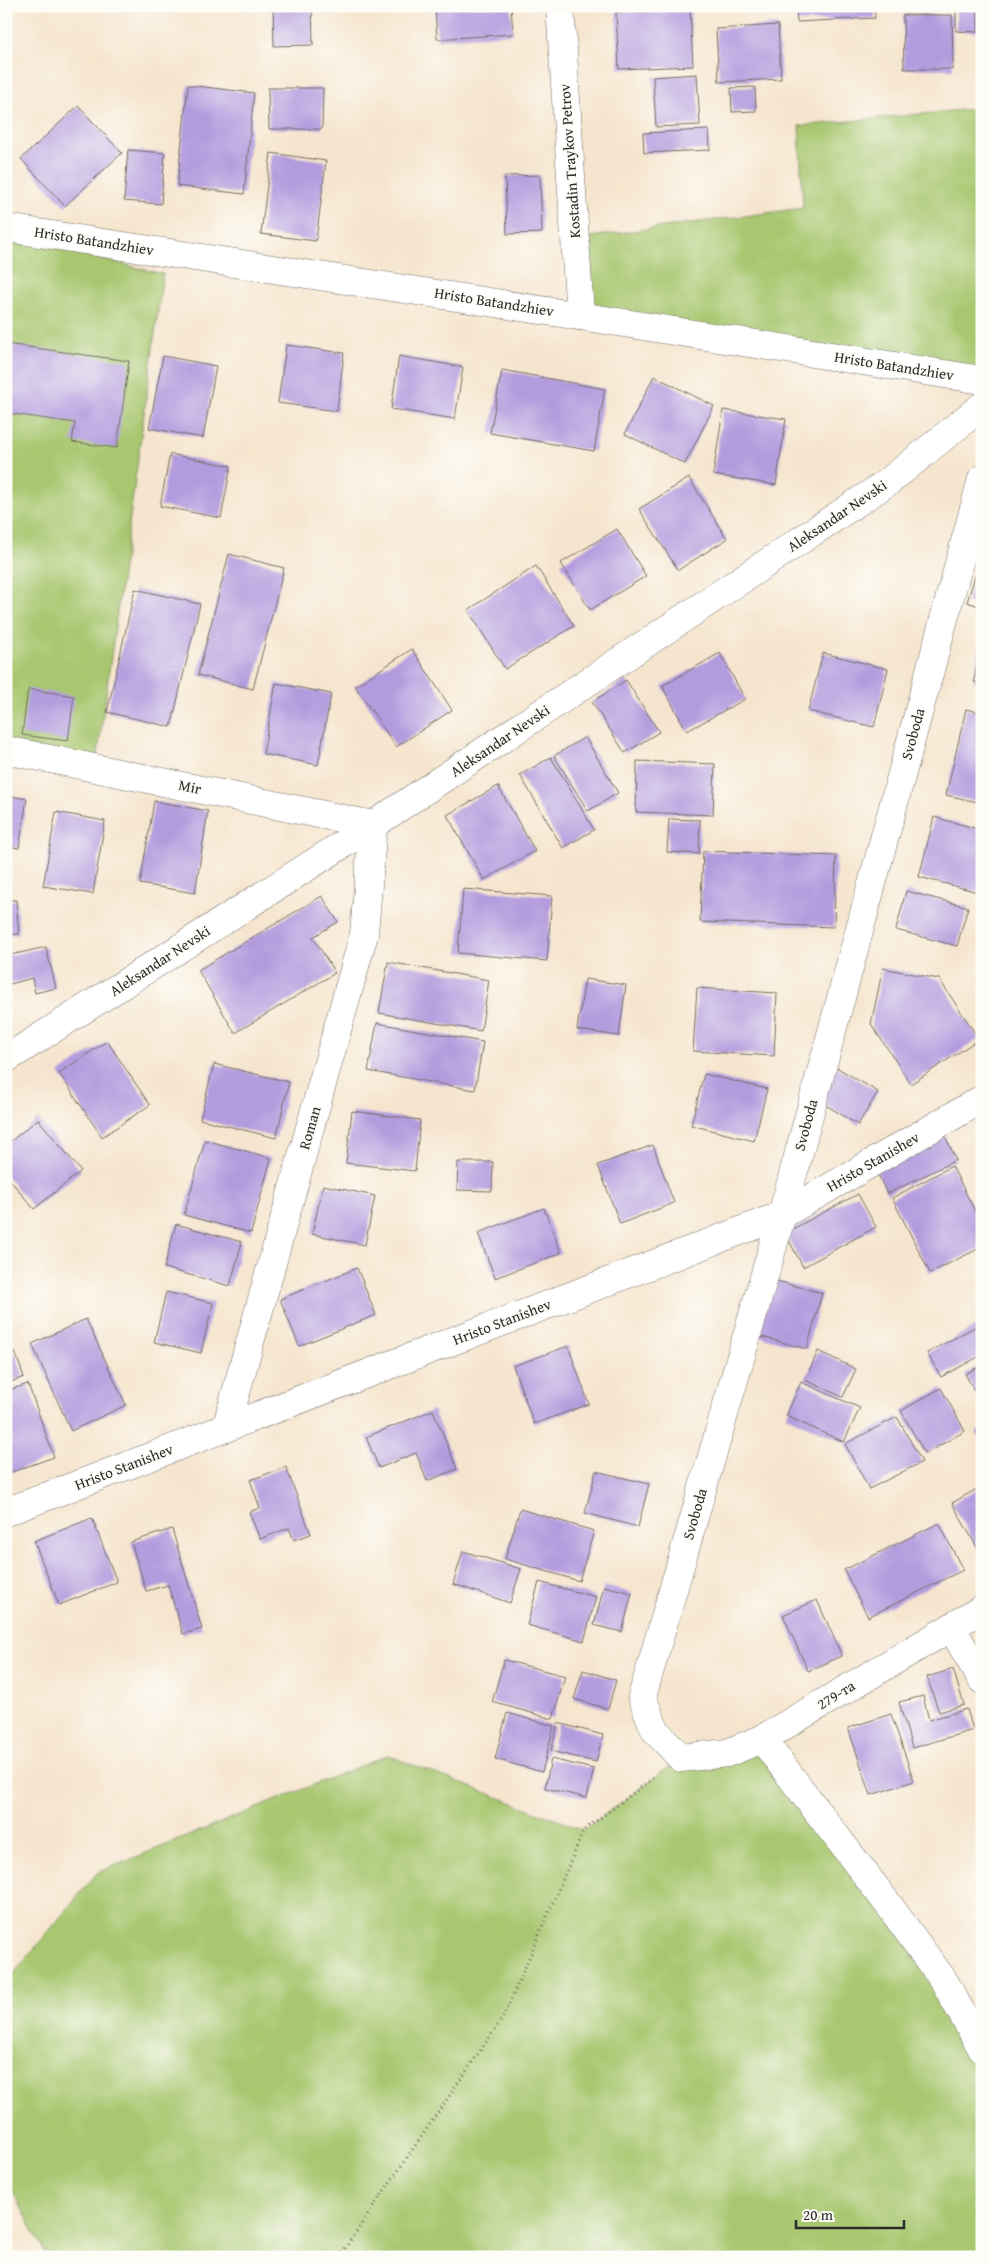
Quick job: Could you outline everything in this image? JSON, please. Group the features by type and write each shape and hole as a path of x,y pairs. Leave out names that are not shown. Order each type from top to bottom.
{"street":[{"name":"Kostadin Traykov Petrov","path":"560,6 580,316"},
{"name":"Hristo Batandzhiev","path":"6,228 982,380"},
{"name":"Aleksandar Nevski","path":"6,1059 373,825 888,482 982,406"},
{"name":"Svoboda","path":"681,1758 654,1730 642,1697 782,1216 982,479"},
{"name":"Mir","path":"6,750 373,825"},
{"name":"Roman","path":"226,1428 364,934 373,825"},
{"name":"Hristo Stanishev","path":"6,1512 782,1216 982,1099"},
{"name":"279-та","path":"681,1758 727,1752 762,1739 982,1609"},
{"path":"951,1627 982,1680"},
{"path":"762,1739 892,1908 944,1981 982,2049"}],"path":[{"path":"339,2257 504,2016 584,1830 681,1758"}],"green space":[{"path":"982,108 982,380 580,316 575,239 803,208 799,126"},
{"path":"6,236 163,274 96,768 6,750"},
{"path":"762,1739 982,2049 982,2257 47,2257 6,2178 6,1983 97,1873 387,1755 584,1830 681,1758"}],"building":[{"path":"273,6 312,6 313,45 274,46"},
{"path":"435,6 511,6 513,34 437,39"},
{"path":"796,6 874,6 875,18 797,22"},
{"path":"956,6 978,6 978,32 956,31"},
{"path":"690,9 693,66 619,69 616,12"},
{"path":"903,15 952,15 953,69 904,69"},
{"path":"778,25 781,79 719,82 716,29"},
{"path":"697,74 700,125 656,127 653,77"},
{"path":"188,85 254,93 244,194 177,186"},
{"path":"755,87 756,111 732,112 731,88"},
{"path":"268,88 323,88 322,129 269,129"},
{"path":"78,106 122,153 65,206 21,159"},
{"path":"709,130 710,150 644,153 643,133"},
{"path":"128,150 165,153 161,204 124,201"},
{"path":"271,153 326,161 316,241 261,234"},
{"path":"540,175 542,233 507,234 505,176"},
{"path":"6,344 129,361 117,448 72,442 75,423 6,413"},
{"path":"286,345 344,353 337,411 278,403"},
{"path":"163,356 216,366 203,438 149,428"},
{"path":"399,356 463,367 455,419 391,409"},
{"path":"502,370 605,389 594,451 490,433"},
{"path":"654,376 714,406 685,464 625,434"},
{"path":"723,410 786,419 776,485 713,475"},
{"path":"170,454 231,466 221,518 160,506"},
{"path":"689,478 727,539 678,570 639,509"},
{"path":"617,529 646,576 590,610 561,563"},
{"path":"229,554 284,568 253,689 198,675"},
{"path":"982,554 982,607 967,602"},
{"path":"536,566 574,626 505,669 468,610"},
{"path":"135,589 200,604 171,727 107,712"},
{"path":"982,640 982,684 974,682"},
{"path":"412,649 452,710 396,747 355,686"},
{"path":"720,653 745,699 687,731 662,686"},
{"path":"823,653 888,669 874,727 808,711"},
{"path":"626,680 659,732 625,753 592,702"},
{"path":"276,683 331,694 318,765 263,754"},
{"path":"28,689 74,696 68,741 22,735"},
{"path":"966,709 982,713 982,803 946,795"},
{"path":"585,737 618,793 588,811 554,756"},
{"path":"551,757 594,830 563,848 520,775"},
{"path":"637,761 715,764 713,815 636,812"},
{"path":"498,786 535,851 484,880 447,815"},
{"path":"6,795 27,799 19,848 6,846"},
{"path":"154,801 208,811 195,893 140,884"},
{"path":"56,812 105,821 93,894 43,886"},
{"path":"934,817 982,830 982,893 919,877"},
{"path":"669,819 700,820 699,854 667,852"},
{"path":"703,851 836,856 834,927 700,922"},
{"path":"463,889 552,896 547,961 458,953"},
{"path":"906,891 968,907 957,946 896,930"},
{"path":"322,896 338,922 313,937 335,973 235,1033 198,970"},
{"path":"6,900 16,900 19,934 6,935"},
{"path":"46,947 56,988 35,993 32,978 10,984 6,970 6,956"},
{"path":"388,962 489,980 481,1031 379,1013"},
{"path":"883,968 939,979 979,1039 911,1084 871,1024"},
{"path":"585,979 626,985 619,1036 577,1030"},
{"path":"697,988 777,993 774,1056 693,1051"},
{"path":"377,1023 483,1042 475,1090 368,1071"},
{"path":"107,1041 150,1105 102,1137 59,1073"},
{"path":"214,1064 289,1082 276,1138 200,1119"},
{"path":"836,1067 878,1092 858,1125 816,1099"},
{"path":"704,1074 767,1089 754,1141 691,1125"},
{"path":"352,1111 420,1120 415,1171 346,1163"},
{"path":"38,1119 81,1171 34,1209 6,1175 6,1145"},
{"path":"945,1136 956,1160 887,1194 876,1170"},
{"path":"205,1140 271,1158 251,1233 184,1215"},
{"path":"653,1145 674,1203 620,1224 598,1165"},
{"path":"458,1162 493,1162 492,1191 457,1190"},
{"path":"952,1166 982,1225 982,1247 930,1273 892,1198"},
{"path":"323,1185 375,1196 365,1245 312,1234"},
{"path":"858,1194 876,1227 803,1267 785,1233"},
{"path":"544,1208 561,1253 495,1278 478,1233"},
{"path":"176,1224 242,1242 230,1286 164,1268"},
{"path":"357,1268 376,1315 299,1346 280,1299"},
{"path":"773,1280 822,1293 807,1349 758,1336"},
{"path":"166,1292 213,1303 201,1353 154,1342"},
{"path":"86,1319 126,1405 71,1431 32,1344"},
{"path":"982,1323 982,1355 941,1377 927,1353"},
{"path":"568,1346 589,1404 534,1424 513,1366"},
{"path":"818,1351 856,1369 843,1397 805,1380"},
{"path":"15,1352 24,1377 6,1384 6,1355"},
{"path":"982,1365 982,1404 965,1374"},
{"path":"801,1382 860,1408 844,1442 786,1416"},
{"path":"28,1384 54,1457 6,1474 6,1391"},
{"path":"941,1388 965,1431 925,1454 901,1411"},
{"path":"433,1410 457,1469 427,1481 416,1453 379,1468 366,1437"},
{"path":"897,1417 922,1462 869,1489 845,1444"},
{"path":"982,1429 982,1444 976,1432"},
{"path":"286,1467 311,1534 294,1540 289,1528 260,1539 249,1512 260,1508 250,1480"},
{"path":"596,1471 649,1484 638,1527 585,1513"},
{"path":"982,1486 982,1556 952,1503"},
{"path":"520,1509 594,1531 579,1581 505,1559"},
{"path":"92,1518 117,1582 59,1605 34,1541"},
{"path":"939,1523 963,1570 868,1617 844,1570"},
{"path":"172,1529 202,1629 183,1634 168,1585 146,1591 131,1542"},
{"path":"463,1551 521,1569 510,1603 453,1584"},
{"path":"539,1582 596,1597 584,1641 527,1625"},
{"path":"604,1586 632,1593 622,1632 594,1625"},
{"path":"817,1600 842,1656 808,1671 783,1615"},
{"path":"504,1660 565,1676 553,1719 492,1702"},
{"path":"953,1669 964,1705 939,1712 927,1677"},
{"path":"583,1670 616,1680 608,1709 574,1699"},
{"path":"923,1696 929,1720 967,1709 973,1730 912,1748 899,1702"},
{"path":"507,1713 554,1726 542,1772 495,1759"},
{"path":"891,1714 914,1781 871,1795 848,1728"},
{"path":"558,1723 603,1735 596,1762 551,1751"},
{"path":"551,1759 594,1769 587,1798 545,1788"}]}
